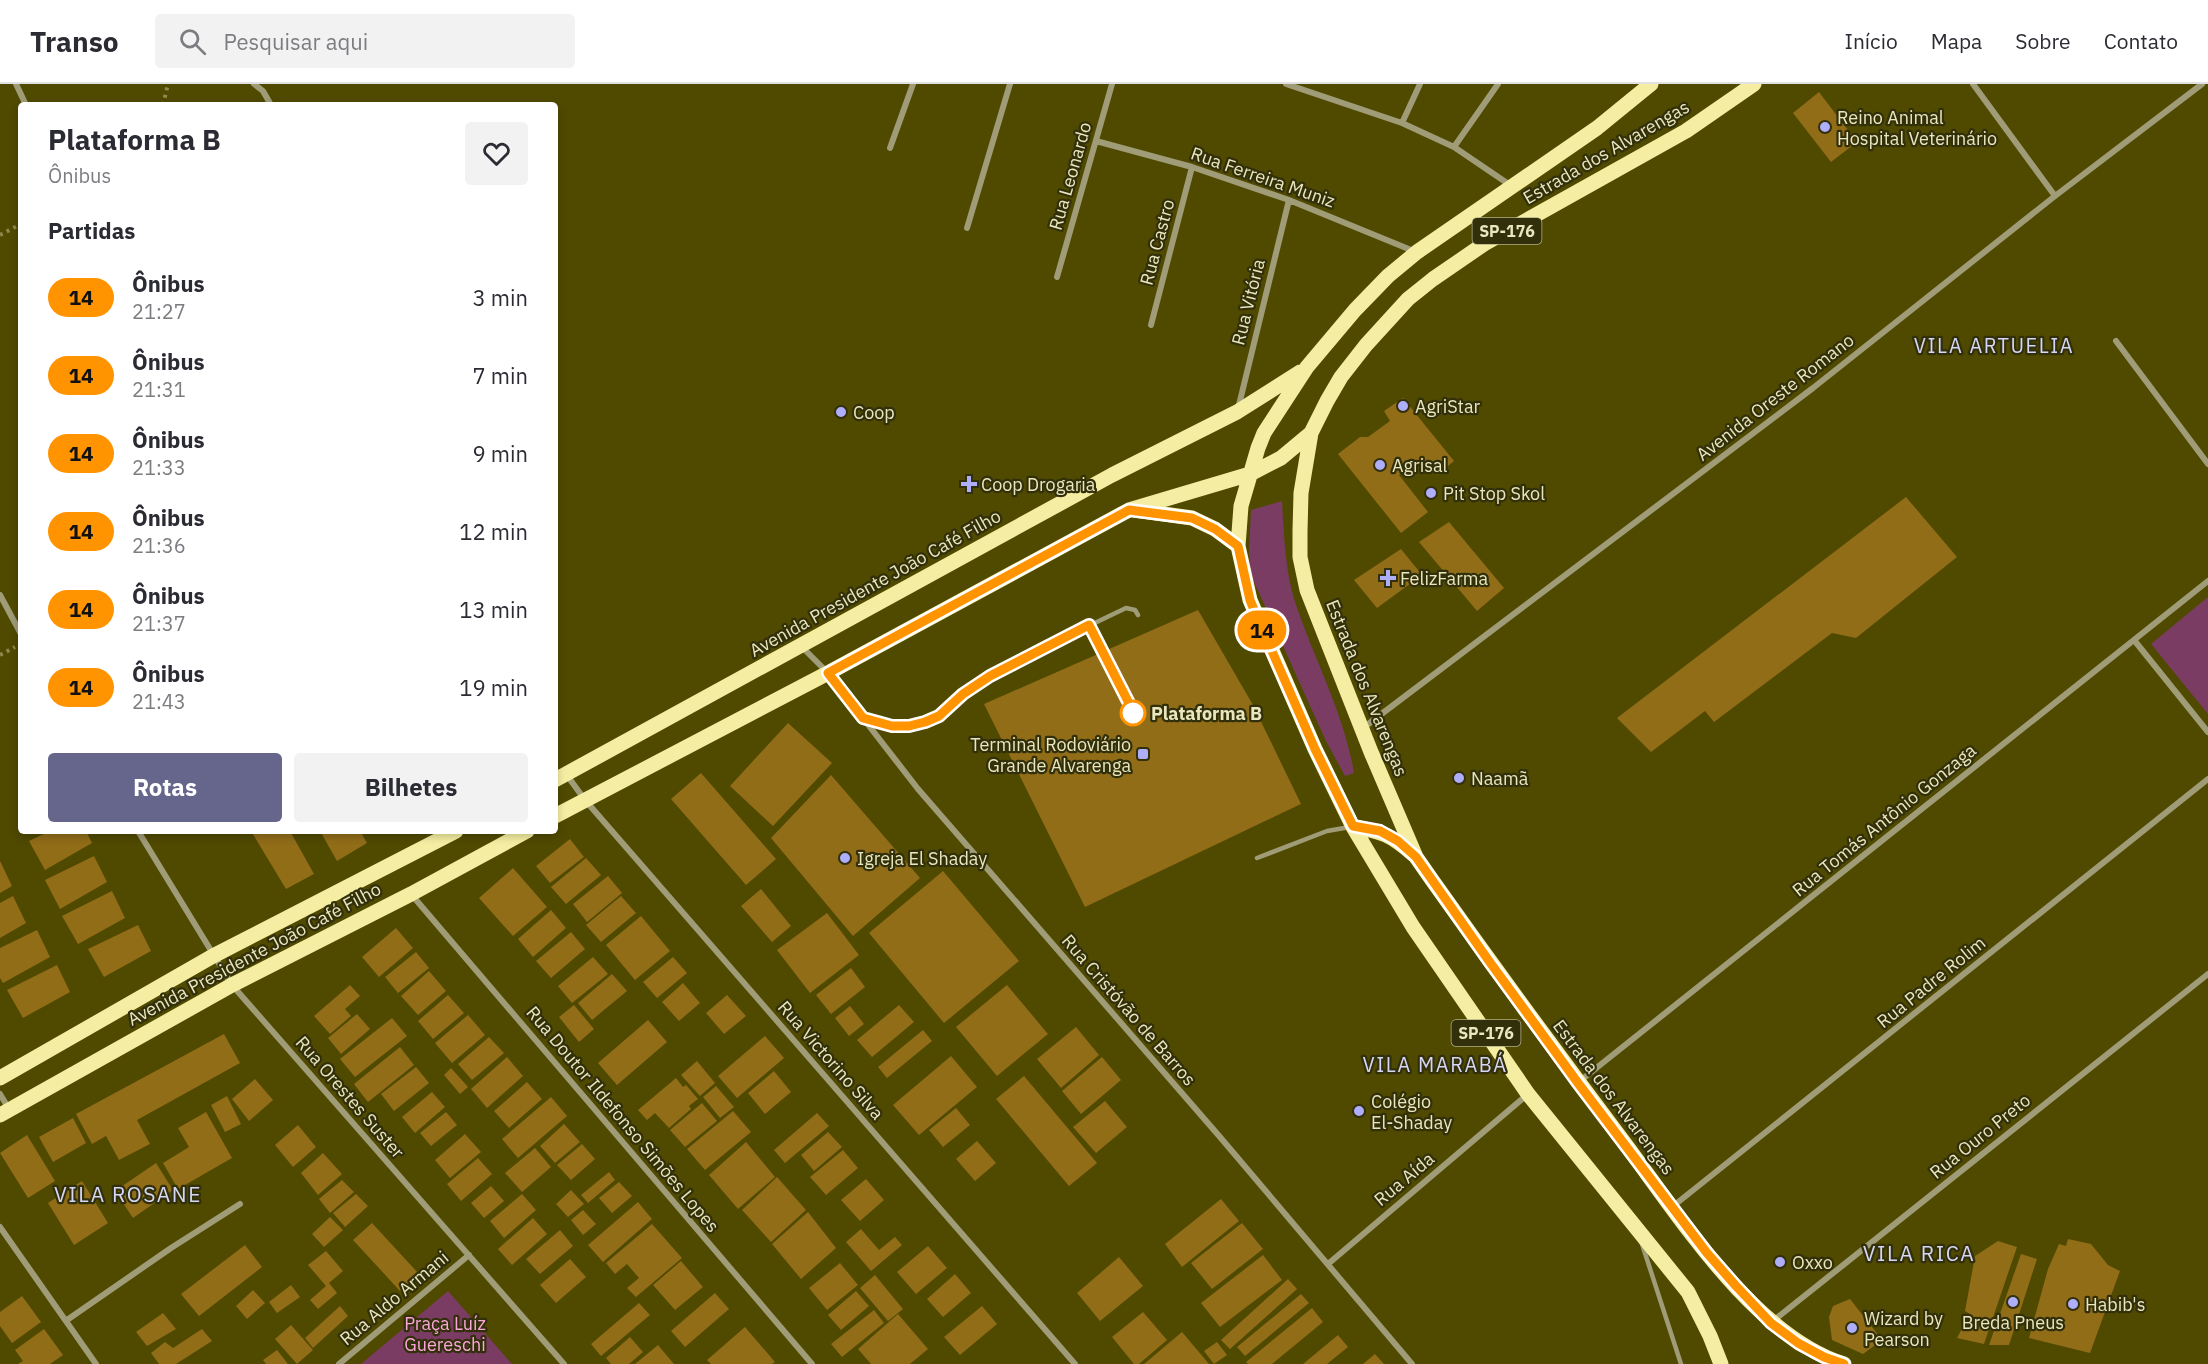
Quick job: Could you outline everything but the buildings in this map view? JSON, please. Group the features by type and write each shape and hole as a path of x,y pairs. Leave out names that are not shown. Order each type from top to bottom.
{"main road":[{"name":"Estrada dos Alvarengas","path":"1651,84 1598,128 1417,252 1388,276 1355,310 1307,367 1264,433 1241,506 1238,546 1241,567 1253,609 1315,749 1353,826 1413,927 1528,1094 1688,1292 1721,1364"},
{"name":"Estrada dos Alvarengas","path":"1754,84 1686,131 1484,244 1408,299 1366,345 1332,393 1311,433 1301,493 1300,557 1307,590 1317,618 1416,857 1578,1083 1707,1253 1771,1323 1798,1343 1824,1357 1844,1364"},
{"name":"Avenida Presidente João Café Filho","path":"561,777 1112,475 1237,412 1307,367"},
{"path":"558,814 828,673 1129,510 1250,474 1281,458 1311,433"},
{"path":"1129,510 1192,518 1215,529 1238,546"},
{"path":"1353,826 1380,831 1398,841 1416,857"},
{"name":"Avenida Presidente João Café Filho","path":"0,1078 213,956 450,834"},
{"name":"Avenida Presidente João Café Filho","path":"5,1112 232,985 411,894 521,834"}],"street":[{"path":"16,84 25,102"},
{"path":"254,84 269,102"},
{"path":"890,148 913,84"},
{"path":"967,228 1010,84"},
{"name":"Rua Leonardo","path":"1057,277 1112,84"},
{"path":"1286,84 1402,123 1454,147 1513,187"},
{"path":"1402,123 1420,84"},
{"path":"1454,147 1498,84"},
{"path":"1973,84 2055,196"},
{"name":"Avenida Oreste Romano","path":"1363,728 1813,388 2055,196 2202,84"},
{"name":"Rua Ferreira Muniz","path":"1096,141 1192,167 1289,200 1417,252"},
{"name":"Rua Castro","path":"1151,325 1192,167"},
{"name":"Rua Vitória","path":"1237,412 1289,200"},
{"path":"2116,341 2208,464"},
{"name":"Rua Tomás Antônio Gonzaga","path":"1578,1083 2208,581"},
{"path":"0,595 18,628"},
{"path":"2134,640 2208,732"},
{"name":"Rua Cristóvão de Barros","path":"800,646 828,673 918,789 1412,1364"},
{"name":"Rua Victorino Silva","path":"561,777 585,800 1075,1364"},
{"name":"Rua Padre Rolim","path":"1672,1207 2208,779"},
{"name":"Rua Orestes Suster","path":"140,834 232,985 564,1364"},
{"name":"Rua Doutor Ildefonso Simões Lopes","path":"411,894 812,1364"},
{"name":"Rua Ouro Preto","path":"1771,1323 2208,974"},
{"path":"0,1094 5,1112"},
{"name":"Rua Aída","path":"1328,1264 1528,1094"},
{"path":"67,1320 171,1248 240,1204"},
{"path":"0,1227 96,1364"},
{"name":"Rua Aldo Armani","path":"339,1364 468,1255"}],"lane":[{"path":"863,718 892,726 909,726 925,722 939,716 963,694 1010,665 1118,611 1131,608 1138,615"},
{"path":"1257,858 1328,831 1353,826"},
{"path":"1636,1227 1681,1364"}],"path":[{"path":"164,102 168,84"},
{"path":"0,235 18,226"},
{"path":"0,655 18,646"}],"green space":[{"path":"1282,501 1289,577 1295,602 1343,729 1354,773 1345,776 1325,739 1251,575 1249,553 1251,510"},
{"path":"2208,597 2208,714 2151,644"},
{"name":"Praça Luíz Guereschi","path":"448,1291 512,1364 361,1364"}],"bus line":[{"name":"14","path":"1134,713 1089,625 990,676 963,694 939,716 909,726 892,726 863,718 828,673 1129,510 1192,518 1215,529 1238,546 1250,600 1264,635 1315,749 1353,826 1380,831 1398,841 1416,857 1578,1083 1707,1253 1736,1286 1771,1323 1798,1343 1824,1357 1844,1364"}],"place":[{"name":"Reino Animal Hospital Veterinário","path":"1825,127"},
{"name":"AgriStar","path":"1403,406"},
{"name":"Coop","path":"841,412"},
{"name":"Agrisal","path":"1380,465"},
{"name":"Coop Drogaria","path":"969,484"},
{"name":"Pit Stop Skol","path":"1431,493"},
{"name":"FelizFarma","path":"1388,578"},
{"name":"Plataforma B","path":"1133,713"},
{"name":"Terminal Rodoviário Grande Alvarenga","path":"1143,754"},
{"name":"Naamã","path":"1459,778"},
{"name":"Igreja El Shaday","path":"845,858"},
{"name":"Colégio El-Shaday","path":"1359,1111"},
{"name":"Oxxo","path":"1780,1262"},
{"name":"Breda Pneus","path":"2013,1302"},
{"name":"Habib's","path":"2073,1304"},
{"name":"Wizard by Pearson","path":"1852,1328"}],"district":[{"name":"VILA ARTUELIA","path":"1994,345"},
{"name":"VILA MARABÁ","path":"1435,1064"},
{"name":"VILA ROSANE","path":"128,1194"},
{"name":"VILA RICA","path":"1919,1253"}]}
